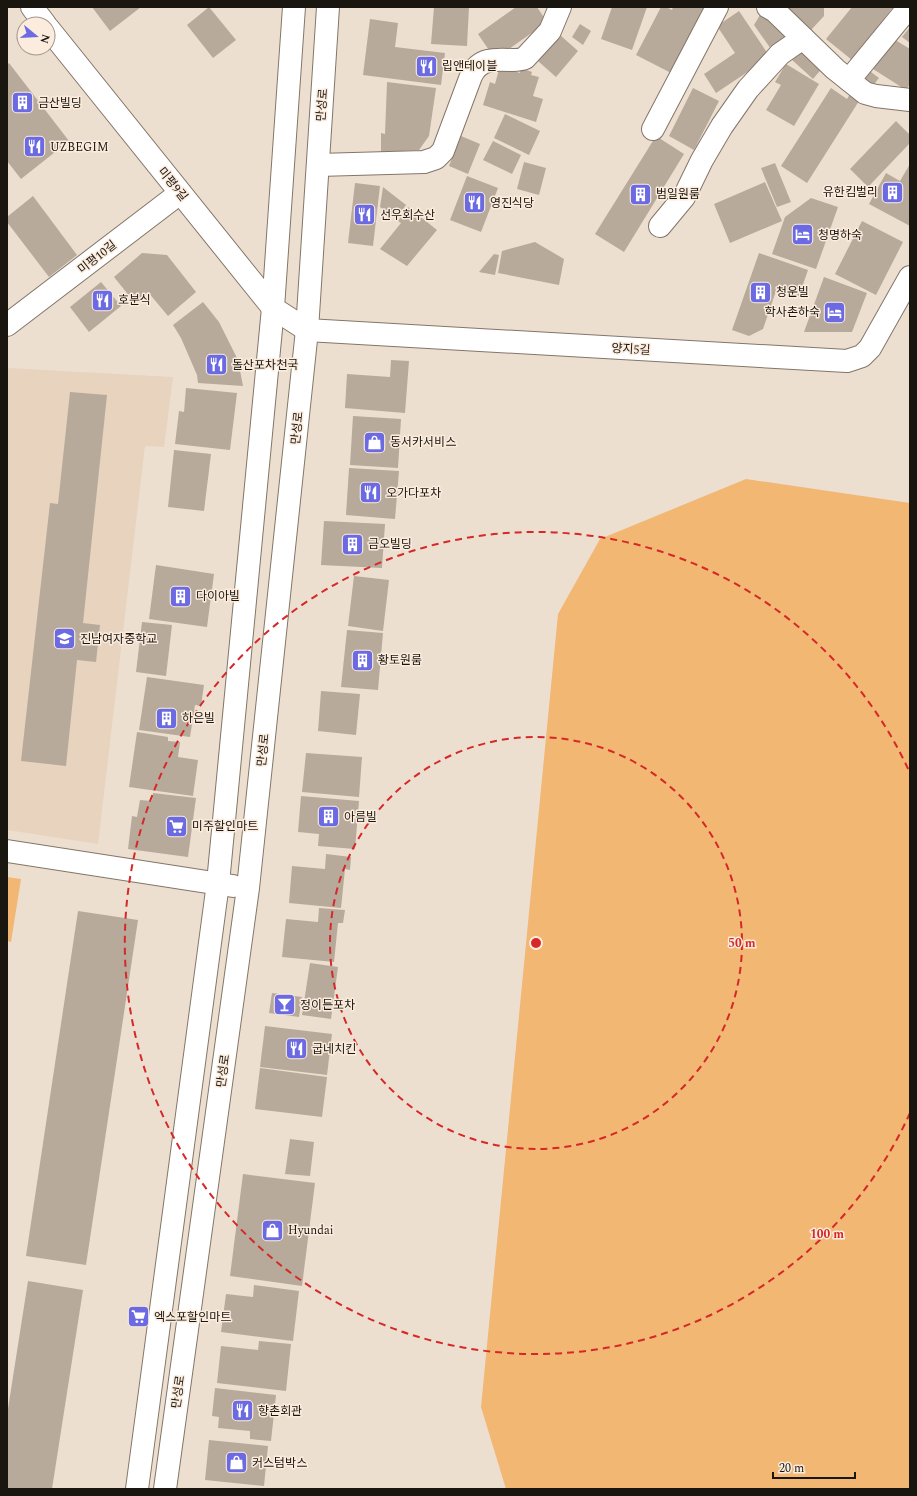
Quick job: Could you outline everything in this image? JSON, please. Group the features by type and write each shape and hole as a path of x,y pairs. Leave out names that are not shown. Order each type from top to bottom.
{"street":[{"path":"32,7 39,16"},
{"path":"137,1489 218,883 273,308 294,7"},
{"name":"만성로","path":"165,1489 248,888 307,330 328,7"},
{"path":"318,165 424,162 438,157 443,151 471,76 476,68 486,61 493,59 519,60 525,58 550,31 560,7"},
{"path":"653,129 717,7"},
{"path":"768,7 775,11 865,93 910,100"},
{"path":"849,80 910,7"},
{"name":"미평9길","path":"56,38 273,308 307,330"},
{"path":"660,226 684,197 702,160 722,126 748,89 780,54 803,38"},
{"name":"미평10길","path":"9,319 180,193"},
{"name":"양지5길","path":"307,330 847,362 862,356 870,348 910,278"},
{"path":"7,851 248,888"}],"shaded area":[{"name":"진남여자중학교","path":"7,368 173,377 164,447 145,446 98,844 7,830"},
{"path":"746,479 910,503 910,1489 506,1489 481,1407 558,614 600,539"},
{"path":"7,877 21,879 11,942 7,941"}],"building":[{"path":"92,7 141,7 110,31"},
{"path":"209,7 236,40 213,58 187,25"},
{"path":"434,7 469,7 467,46 431,44"},
{"path":"516,7 537,7 547,22 495,59 478,34"},
{"path":"612,7 647,7 632,50 601,39"},
{"path":"661,7 666,7 672,10 673,7 711,7 675,75 636,55"},
{"path":"784,7 824,7 824,16 811,30"},
{"path":"852,7 893,7 852,60 826,39"},
{"path":"739,11 770,57 716,93 704,74 735,53 717,26"},
{"path":"760,15 772,16 792,38 773,52 754,25"},
{"path":"370,19 398,23 395,47 445,53 441,85 363,75"},
{"path":"580,24 591,31 583,45 572,37"},
{"path":"910,27 910,43 902,37"},
{"path":"560,35 578,51 556,77 538,61"},
{"path":"892,38 910,49 910,84 906,90 873,69"},
{"path":"803,47 824,66 813,79 791,59"},
{"name":"금산빌딩","path":"9,63 69,141 21,179 7,161 7,65"},
{"path":"786,64 819,84 794,126 766,110 781,85 775,82"},
{"path":"500,66 520,73 521,68 532,72 531,75 539,77 533,96 543,99 536,122 483,105 490,82 495,84"},
{"path":"867,69 879,78 871,88 860,78"},
{"path":"387,82 436,88 429,136 419,150 381,152 381,133 385,134"},
{"path":"693,88 719,101 694,150 669,136"},
{"path":"831,88 847,99 850,94 859,101 807,183 781,166"},
{"path":"505,114 540,131 529,155 494,138"},
{"path":"896,121 910,135 910,143 868,187 850,169"},
{"path":"461,136 480,144 468,174 449,166"},
{"name":"범일원룸","path":"656,136 684,154 624,252 595,234"},
{"path":"493,141 521,155 512,174 483,160"},
{"path":"524,162 546,168 539,195 517,189"},
{"path":"775,163 791,202 777,207 761,168"},
{"name":"유한킴벌리","path":"910,164 910,226 869,204 886,173 900,181"},
{"path":"467,176 498,188 481,232 450,220"},
{"path":"765,182 782,221 730,243 714,204"},
{"path":"355,183 380,186 373,246 348,243"},
{"path":"383,187 406,205 396,219 380,207"},
{"path":"33,196 77,255 49,277 7,222 7,217"},
{"name":"청명하숙","path":"811,198 838,207 816,269 772,254 785,217"},
{"path":"408,207 437,230 407,266 380,249 401,223 398,221"},
{"path":"862,221 903,242 876,295 835,274"},
{"path":"535,242 564,259 559,285 498,273 502,251"},
{"path":"142,253 167,255 196,292 168,316 148,292 135,303 114,277"},
{"name":"청운빌","path":"759,253 808,270 799,296 777,288 763,329 749,336 732,330"},
{"path":"494,254 499,255 495,275 479,272"},
{"name":"학사촌하숙","path":"824,277 867,293 852,332 804,332"},
{"path":"101,282 121,306 89,332 70,307"},
{"path":"203,302 219,322 238,360 243,386 198,383 197,375 181,338 173,325"},
{"path":"391,360 409,361 405,413 345,408 347,374 390,377"},
{"path":"186,388 237,393 230,450 175,444 179,411 184,412"},
{"path":"70,392 107,395 83,623 100,625 96,662 77,660 66,766 21,761 50,503 58,504"},
{"name":"동서카서비스","path":"353,416 401,419 398,468 350,465"},
{"path":"174,450 211,454 204,511 168,507"},
{"path":"349,468 399,471 395,519 346,515"},
{"name":"금오빌딩","path":"324,521 385,524 382,568 321,565"},
{"name":"다이아빌","path":"156,565 214,574 207,627 149,619"},
{"path":"354,576 389,580 383,631 348,626"},
{"path":"142,622 172,625 166,676 136,672"},
{"name":"황토원룸","path":"347,630 383,633 378,690 341,687"},
{"name":"하은빌","path":"147,677 204,685 201,706 195,705 190,737 139,730"},
{"path":"321,691 360,694 356,735 318,731"},
{"path":"137,732 168,737 168,741 180,742 178,757 198,760 193,796 129,787"},
{"path":"306,753 362,757 359,797 302,792"},
{"path":"153,793 196,798 188,857 128,849 132,816 137,817 140,800 152,801"},
{"name":"아름빌","path":"301,796 359,801 355,849 318,846 319,834 298,832"},
{"path":"326,854 351,857 350,870 345,869 341,908 289,903 292,866 325,869"},
{"path":"319,908 345,910 343,923 338,923 334,962 282,957 286,919 318,922"},
{"path":"78,911 138,920 86,1265 26,1256"},
{"path":"310,963 338,967 331,1019 302,1015"},
{"path":"272,993 302,997 299,1017 269,1013"},
{"path":"265,1026 332,1034 327,1075 260,1067"},
{"path":"260,1068 327,1077 322,1117 255,1109"},
{"path":"290,1139 314,1142 310,1176 285,1174"},
{"name":"Hyundai","path":"243,1174 315,1183 302,1286 230,1276"},
{"path":"28,1281 83,1290 52,1489 7,1489 7,1415"},
{"path":"254,1285 299,1291 293,1341 221,1332 226,1294 253,1297"},
{"path":"259,1341 291,1344 286,1391 217,1383 221,1346 258,1350"},
{"path":"215,1388 276,1395 271,1441 250,1439 250,1431 218,1428 219,1417 212,1416"},
{"name":"커스텀박스","path":"209,1440 268,1446 264,1486 205,1480"}],"place":[{"name":"립앤테이블","path":"426,66"},
{"name":"금산빌딩","path":"23,103"},
{"name":"UZBEGIM","path":"35,147"},
{"name":"유한킴벌리","path":"893,192"},
{"name":"범일원룸","path":"640,194"},
{"name":"영진식당","path":"474,203"},
{"name":"선우회수산","path":"364,215"},
{"name":"청명하숙","path":"803,235"},
{"name":"청운빌","path":"760,292"},
{"name":"호분식","path":"103,300"},
{"name":"학사촌하숙","path":"835,312"},
{"name":"돌산포차천국","path":"216,365"},
{"name":"동서카서비스","path":"375,442"},
{"name":"오가다포차","path":"371,493"},
{"name":"금오빌딩","path":"353,544"},
{"name":"다이아빌","path":"181,596"},
{"name":"진남여자중학교","path":"65,639"},
{"name":"황토원룸","path":"362,660"},
{"name":"하은빌","path":"167,718"},
{"name":"아름빌","path":"328,817"},
{"name":"미주할인마트","path":"176,826"},
{"name":"정이든포차","path":"285,1005"},
{"name":"굽네치킨","path":"296,1049"},
{"name":"Hyundai","path":"272,1230"},
{"name":"엑스포할인마트","path":"139,1317"},
{"name":"향촌회관","path":"243,1411"},
{"name":"커스텀박스","path":"237,1463"}]}
